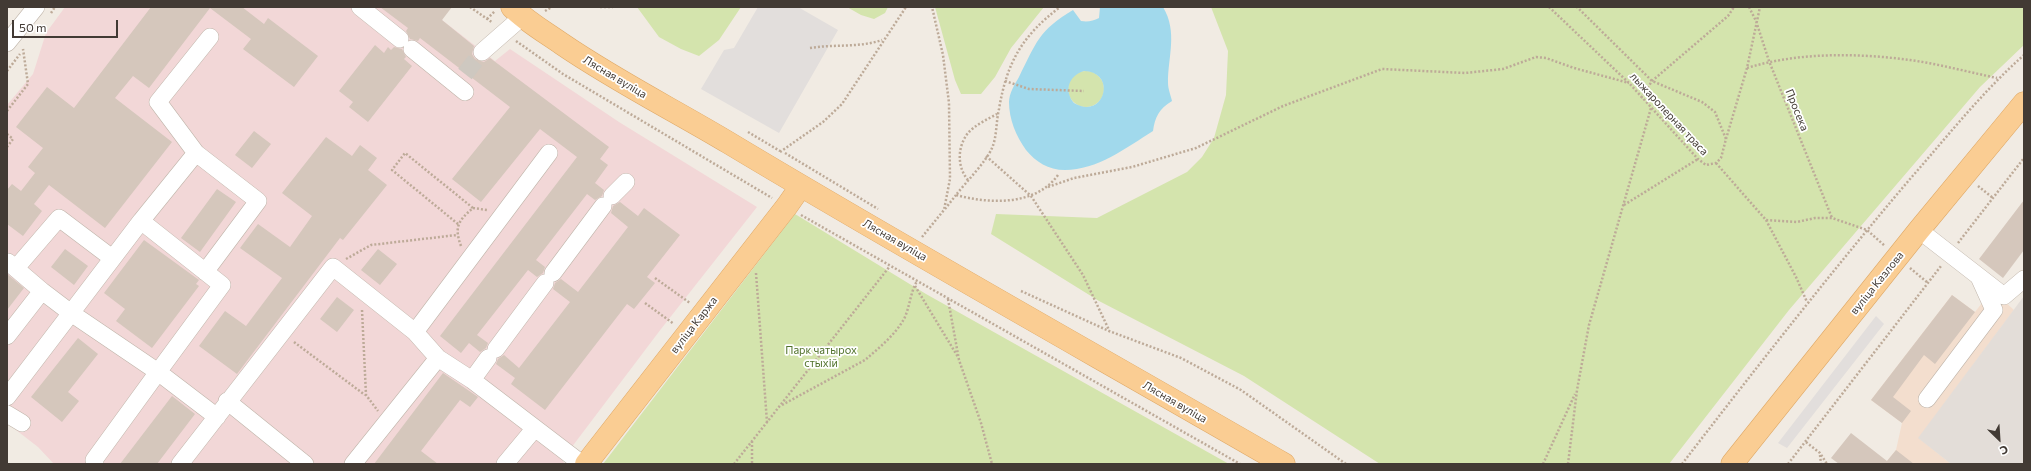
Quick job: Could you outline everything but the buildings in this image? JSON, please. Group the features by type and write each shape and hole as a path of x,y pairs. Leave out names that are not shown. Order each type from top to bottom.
{"main road":[{"name":"Лясная вуліца","path":"524,10 579,56 627,85 692,121 801,186 1284,464"},
{"name":"вуліца Казлова","path":"1732,464 1919,230 2024,103"},
{"name":"вуліца Каржа","path":"586,464 801,186"}],"street":[{"path":"7,43 36,7"},
{"path":"360,7 406,44 463,84"},
{"path":"482,52 504,32 524,10"},
{"path":"205,272 258,201 196,153 158,102 210,37"},
{"path":"7,397 112,258 196,153"},
{"path":"415,332 549,153"},
{"path":"472,380 607,201 626,182"},
{"path":"112,258 59,218 11,264 42,291 71,313 158,372 217,417"},
{"path":"95,464 94,460 222,285 142,221"},
{"path":"1919,230 2004,296 2024,279"},
{"path":"180,464 217,417 227,401 333,267 415,332 438,358 472,380 582,464"},
{"path":"1927,398 1994,310 1979,277"},
{"path":"7,336 42,291"},
{"path":"354,464 438,358"},
{"path":"227,401 305,464"},
{"path":"7,414 22,423"},
{"path":"505,464 535,428"}],"path":[{"path":"470,7 563,74 770,197"},
{"path":"487,19 498,7"},
{"path":"545,11 552,7"},
{"path":"600,7 613,7"},
{"path":"781,151 823,122 842,104 906,7"},
{"path":"932,7 943,55 949,103 950,179 944,210"},
{"path":"922,237 992,148 1005,81 1016,53 1036,28 1060,7"},
{"name":"лыжаролерная траса","path":"1549,7 1629,83 1698,159 1706,165 1716,163 1721,158 1726,139 1715,112 1702,102 1652,81 1577,7"},
{"path":"1641,98 1652,81 1728,16 1734,7"},
{"name":"Просека","path":"1749,7 1756,22 1769,62 1832,218"},
{"path":"1726,139 1747,68 1760,7"},
{"path":"524,10 545,11 551,15"},
{"path":"810,48 830,45 857,46 883,40"},
{"path":"7,111 28,84 23,49"},
{"path":"1747,68 1769,62 1851,55 1911,60 1997,78"},
{"path":"1682,464 1807,302 1867,230 1997,78 2024,55"},
{"path":"956,195 988,202 1031,196 1048,187 1074,178 1132,167 1196,148 1284,106 1382,69 1465,73 1503,69 1536,56 1629,83"},
{"path":"1005,81 1029,89 1084,91"},
{"path":"1568,464 1577,390 1589,325 1651,108"},
{"path":"968,180 960,164 962,146 968,133 982,122 998,114"},
{"path":"746,131 885,213"},
{"path":"7,134 13,139 7,147"},
{"path":"458,224 392,170 405,153 473,208"},
{"path":"986,156 1031,196 1083,275 1109,331"},
{"path":"1788,464 2024,158"},
{"path":"1624,205 1698,159"},
{"path":"1716,163 1766,220 1796,277 1807,302"},
{"path":"1048,187 1058,176"},
{"path":"1978,186 1993,198"},
{"path":"795,212 1240,464"},
{"path":"1766,220 1798,222 1815,218 1832,218 1867,230"},
{"path":"916,233 928,241"},
{"path":"333,267 371,245 457,235"},
{"path":"751,272 756,266 767,422"},
{"path":"734,464 890,266"},
{"path":"655,278 692,305"},
{"path":"780,406 865,360 875,352 891,336 903,319 917,281"},
{"path":"914,286 959,360"},
{"path":"361,289 366,395"},
{"path":"1016,289 1109,331 1181,358 1241,390 1346,464"},
{"path":"948,298 959,360 981,424 992,464"},
{"path":"645,303 676,325"},
{"path":"281,333 366,395 386,423"},
{"path":"1543,464 1577,390"},
{"path":"752,441 752,464"},
{"path":"1806,442 1820,453 1827,464"},
{"path":"1820,453 1821,464"}],"shaded area":[{"path":"65,7 448,7 442,20 495,61 510,49 619,122 757,207 661,329 562,460 565,464 54,464 38,447 7,423 7,105 33,74 46,33"},
{"path":"758,7 798,7 838,30 779,133 701,89 724,50 734,48"},
{"path":"1992,290 2014,310 1919,438 1951,464 1839,464 1887,461 1896,450 1902,423 1871,400 1952,295 1975,312"},
{"path":"2024,296 2024,464 1951,464 1918,438"},
{"path":"1876,316 1884,324 1787,448 1778,443"}],"green space":[{"path":"637,7 741,7 719,40 699,56 681,49 659,37"},
{"path":"847,7 888,7 885,13 874,19 861,15"},
{"path":"935,7 1044,7 1011,48 995,77 981,94 961,94 955,80"},
{"path":"1211,7 2024,7 2024,45 1980,87 1789,310 1669,464 1380,464 1244,376 1099,301 991,234 996,214 1097,218 1187,172 1202,157 1214,138 1226,95 1228,51"},
{"path":"1090,71 1099,76 1103,82 1103,96 1099,102 1090,107 1082,107 1073,102 1069,96 1068,85 1073,76 1079,72"},
{"name":"Парк чатырох стыхій","path":"795,214 926,294 1229,464 603,464"}],"water":[{"path":"1100,7 1163,7 1168,16 1171,35 1168,83 1172,101 1158,114 1153,131 1122,151 1100,162 1077,169 1053,169 1038,162 1022,145 1012,121 1009,108 1010,95 1035,46 1045,31 1053,24 1073,10 1081,21 1090,21 1099,18","holes":["1084,71 1095,73 1101,79 1104,86 1103,94 1099,101 1093,106 1084,107 1074,103 1069,94 1069,84 1071,80 1074,76"]}],"tunnel":[{"path":"465,74 482,52"}]}
